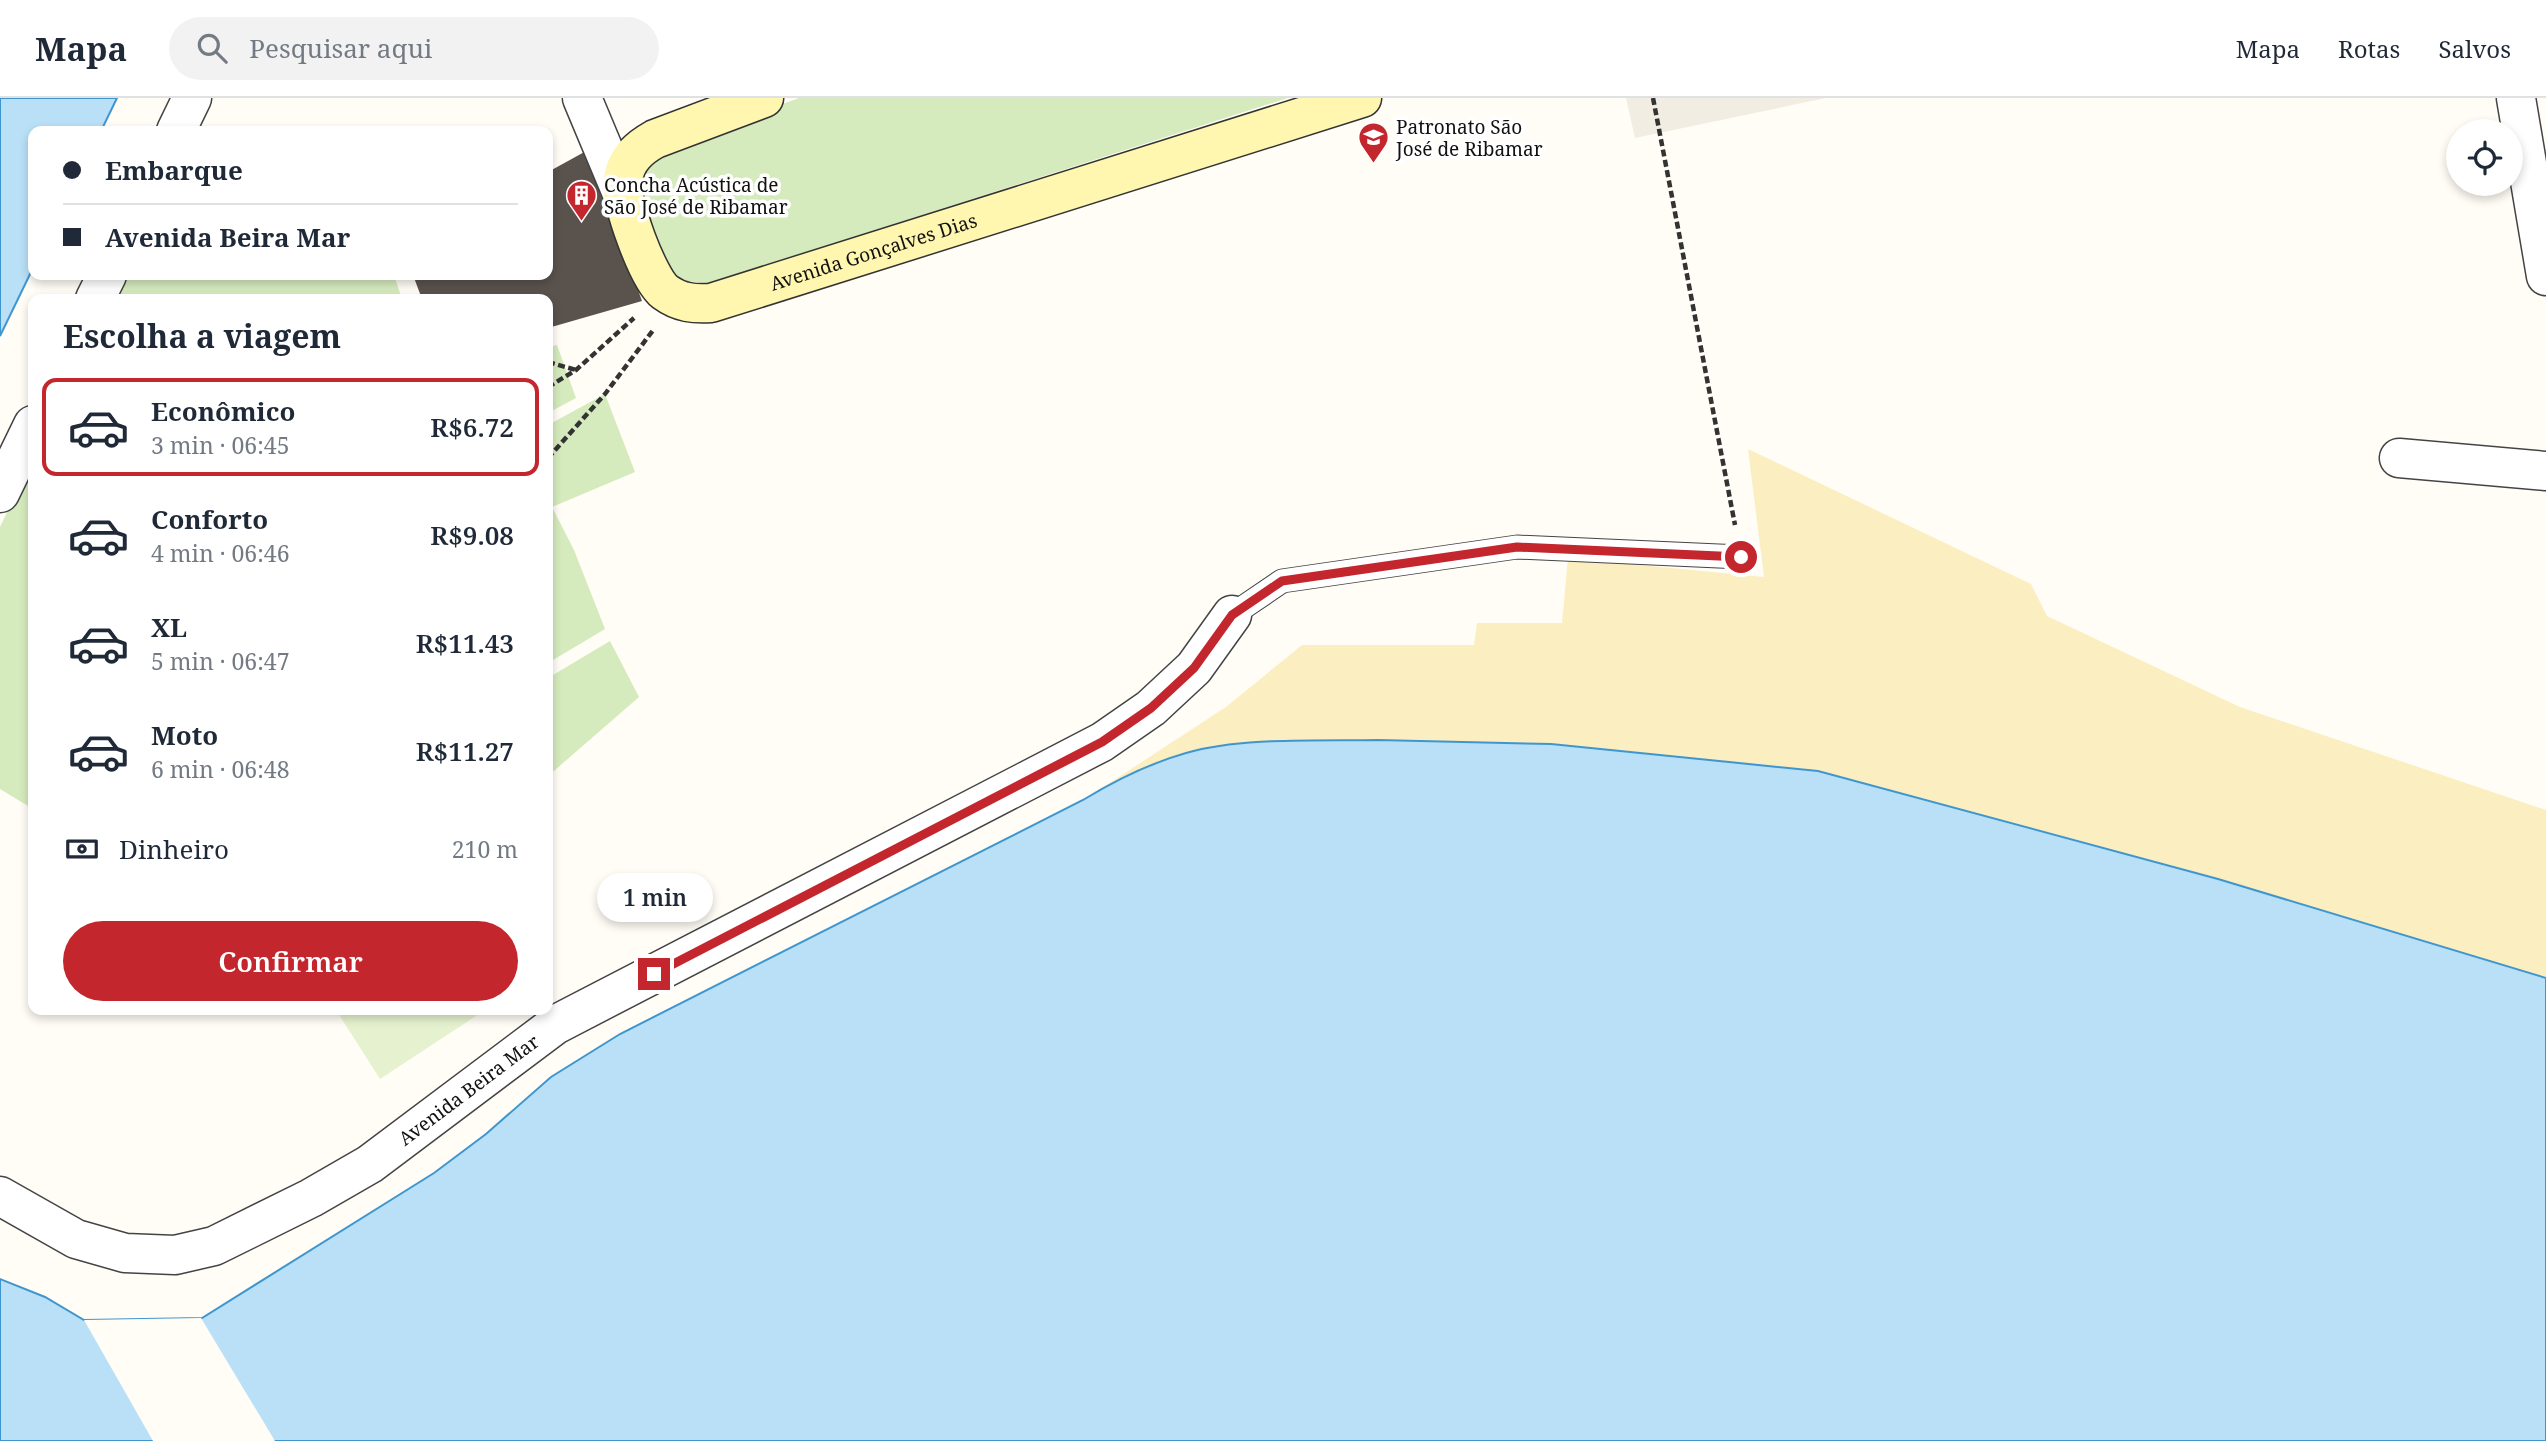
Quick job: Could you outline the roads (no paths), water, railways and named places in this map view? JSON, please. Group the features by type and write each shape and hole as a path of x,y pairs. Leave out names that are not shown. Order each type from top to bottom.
{"main road":[{"path":"623,196 623,178 629,160 638,149 655,139 764,98"},
{"name":"Avenida Gonçalves Dias","path":"623,196 652,278 671,295 693,304 711,303 1363,98"}],"street":[{"path":"178,126 192,98"},
{"path":"582,98 623,196"},
{"path":"2516,98 2546,276"},
{"path":"0,493 28,435"},
{"path":"2399,458 2546,471"},
{"name":"Avenida Beira Mar","path":"0,1196 76,1239 125,1253 175,1255 214,1246 370,1164 555,1025 1102,742 1151,708 1194,668 1232,615"}],"lane":[{"path":"1232,615 1282,581 1517,547 1741,557"}],"water":[{"path":"0,98 117,98 103,126 28,126 28,278 0,336"},
{"path":"1378,740 1551,744 1818,771 2218,879 2546,978 2546,1441 0,1441 0,1279 45,1297 84,1320 202,1318 434,1173 486,1134 551,1077 620,1034 1120,779 1173,757 1231,744"}],"place":[{"name":"Patronato São José de Ribamar","path":"1373,165"},
{"name":"Concha Acústica de São José de Ribamar","path":"581,223"}]}
